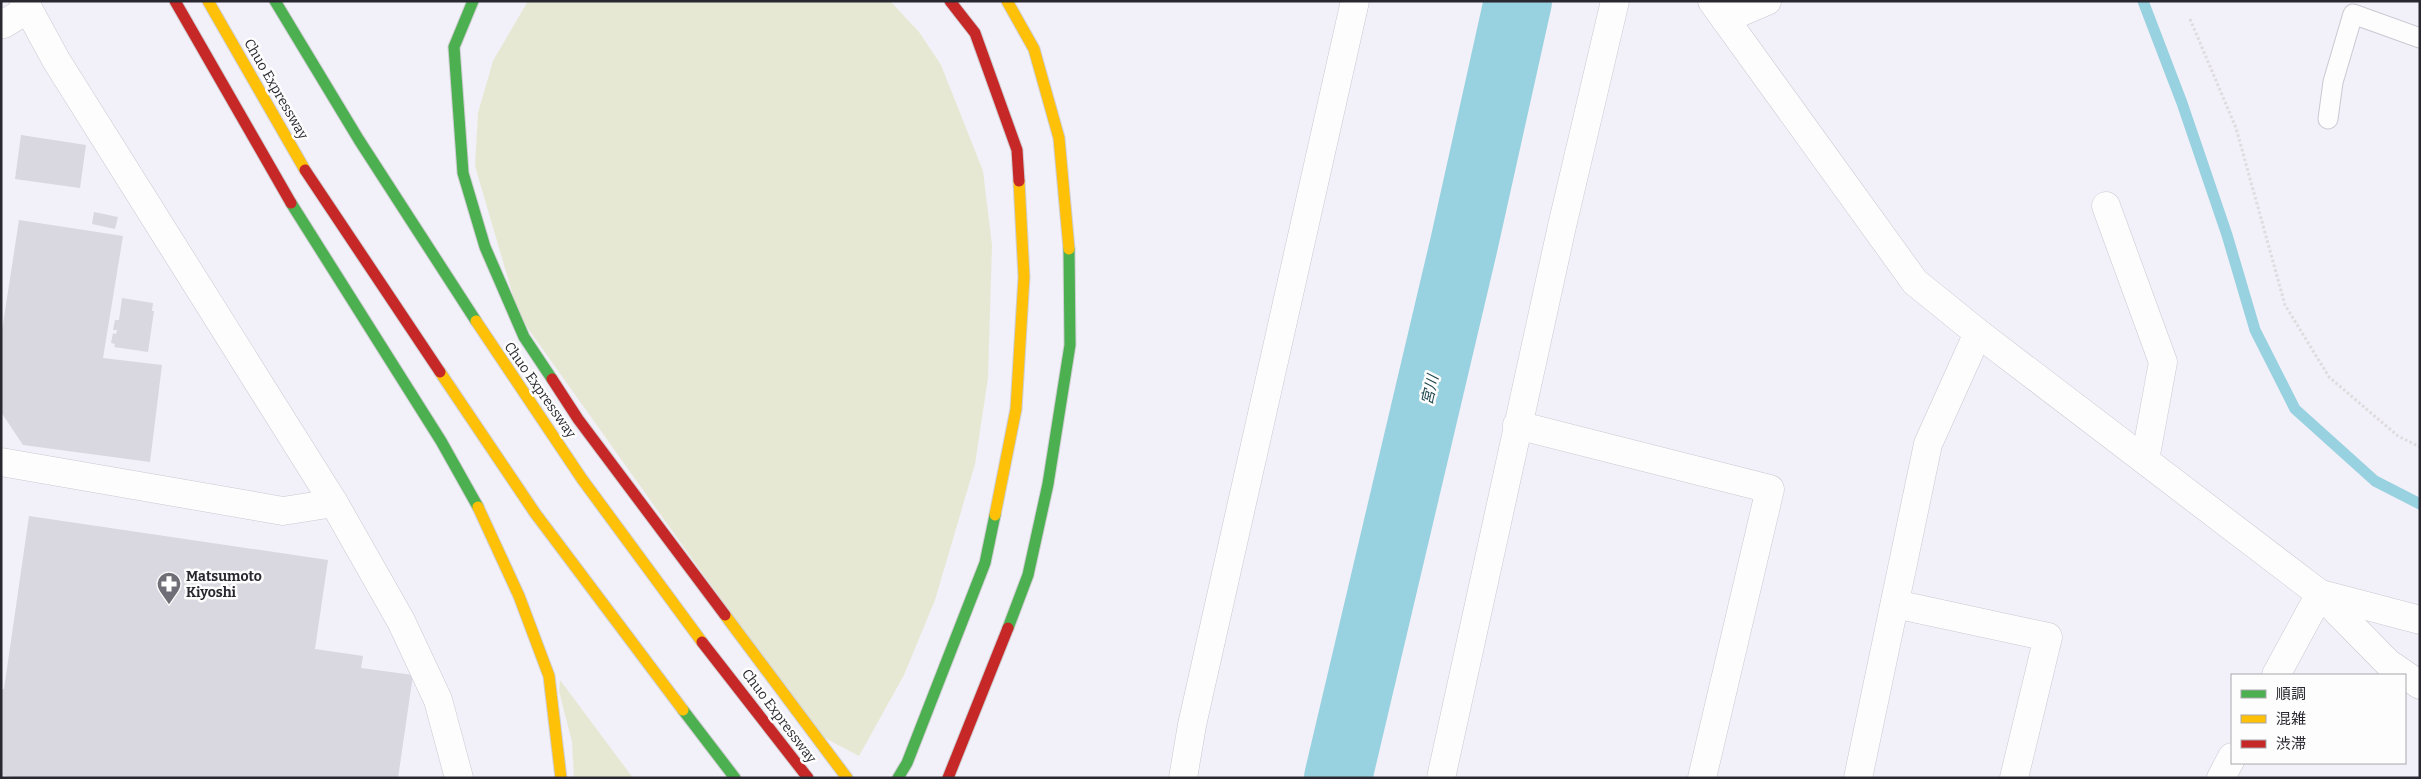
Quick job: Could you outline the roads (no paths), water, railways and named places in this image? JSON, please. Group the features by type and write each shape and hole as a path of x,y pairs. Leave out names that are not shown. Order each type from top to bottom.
{"highway":[{"path":"175,1 290,202 441,441 484,518 520,596 549,676 561,778"},
{"name":"Chuo Expressway","path":"208,1 312,181 529,504 735,778"},
{"name":"Chuo Expressway","path":"276,1 357,140 491,347 630,546 807,777"},
{"path":"473,1 454,47 463,174 485,247 524,337 578,419 847,778"},
{"path":"898,778 906,763 985,562 1016,409 1024,277 1017,150 975,33 950,1"},
{"path":"948,778 980,702 1028,575 1048,484 1070,345 1069,238 1059,138 1034,49 1008,1"}],"street":[{"path":"1183,778 1197,706 1355,1"},
{"path":"1441,778 1517,425 1616,1"},
{"path":"1767,1 1718,10 1915,282 1978,333 2320,594 2388,663 2404,674"},
{"path":"2,31 26,5 56,60 334,503 401,621 438,700 459,778"},
{"path":"2106,206 2163,362 2145,460"},
{"path":"1858,778 1928,444 1978,333"},
{"path":"1517,425 1770,489 1702,778"},
{"path":"1,462 283,510 334,503"},
{"path":"2320,594 2420,620"},
{"path":"2277,674 2320,594"},
{"path":"1894,604 2048,637 2014,778"},
{"path":"2406,675 2420,685"},
{"path":"2221,778 2231,759"}],"lane":[{"path":"2328,119 2333,82 2353,14 2420,38"}],"waterway":[{"name":"宮川","path":"1338,778 1464,244 1518,1"},
{"path":"2143,1 2182,103 2227,235 2255,330 2295,409 2375,481 2420,504"}],"place":[{"name":"Matsumoto Kiyoshi","path":"169,605"}]}
